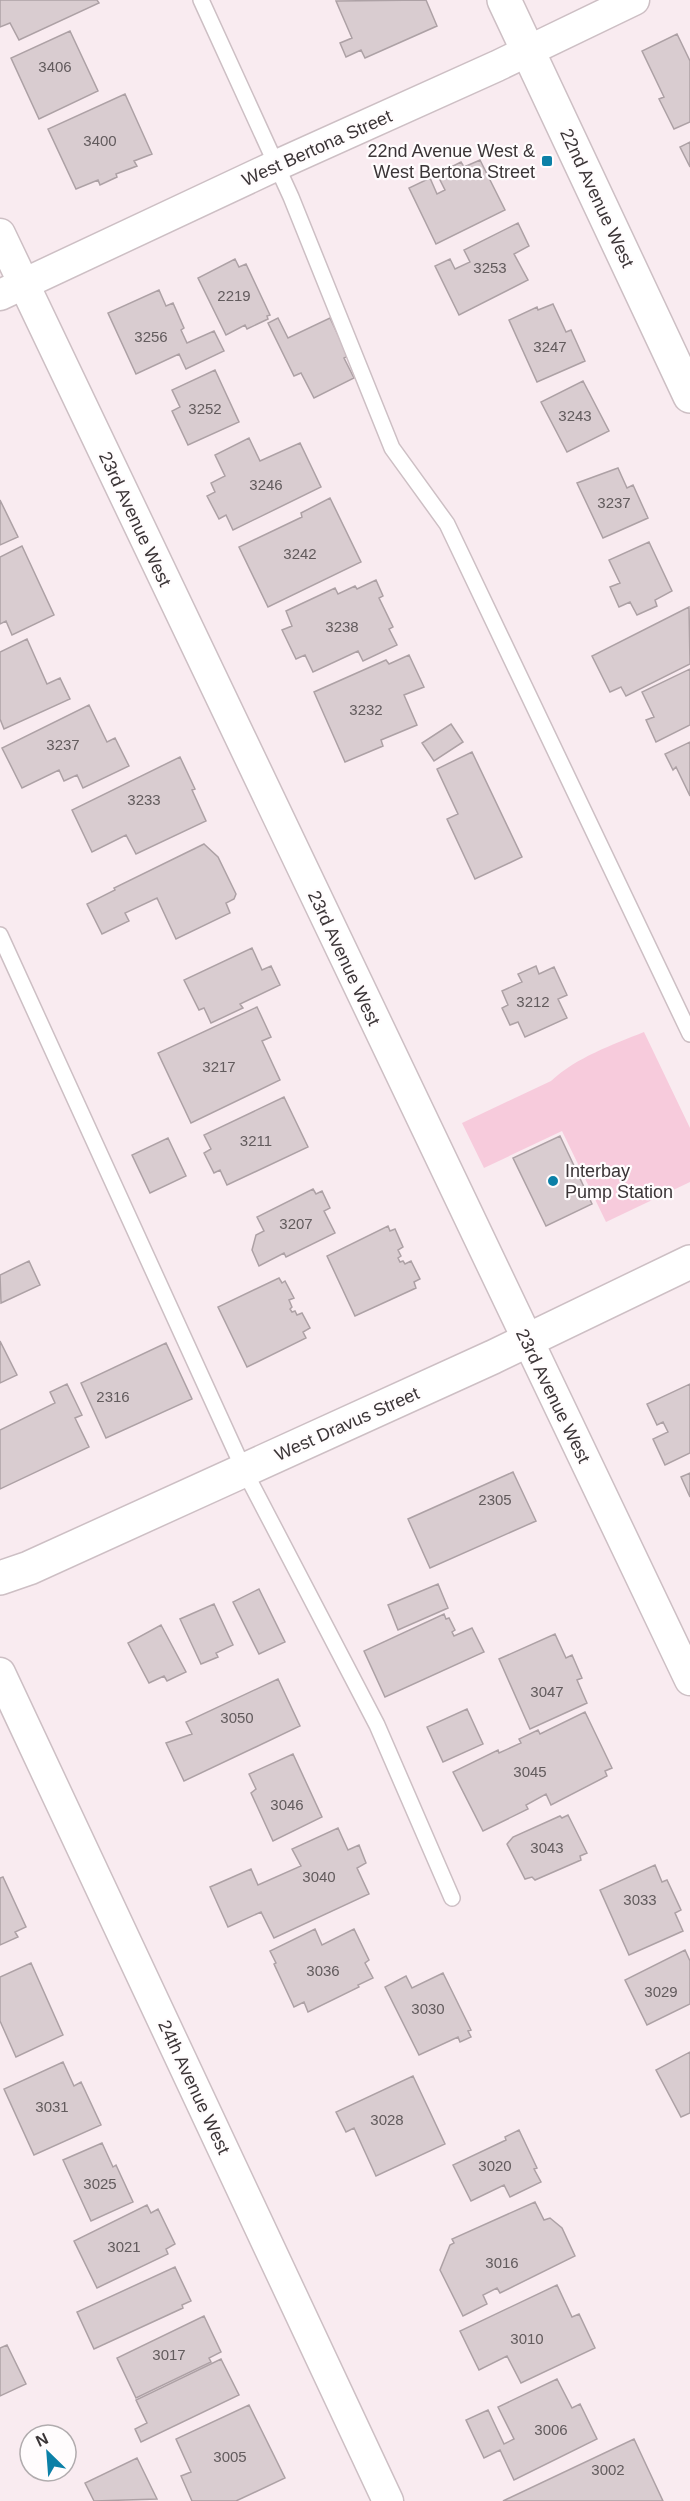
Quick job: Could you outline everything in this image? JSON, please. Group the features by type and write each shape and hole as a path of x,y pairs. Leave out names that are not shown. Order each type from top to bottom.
{"street":[{"name":"22nd Avenue West","path":"504,0 690,396"},
{"name":"West Bertona Street","path":"12,290 275,166 529,51 634,0"},
{"name":"23rd Avenue West","path":"0,234 12,290 690,1680"},
{"name":"West Dravus Street","path":"0,1578 29,1568 526,1341 690,1262"},
{"name":"24th Avenue West","path":"0,1674 388,2501"}],"lane":[{"path":"201,0 291,197 392,448 447,524 690,1034"},
{"path":"0,935 244,1470 377,1725 452,1898"}],"shaded area":[{"path":"644,1032 690,1128 690,1182 606,1222 562,1131 484,1168 462,1123 551,1081 572,1065 595,1052"}],"building":[{"path":"0,0 97,0 99,3 19,40 10,23 0,27"},
{"path":"426,0 437,26 365,58 361,50 346,57 340,43 352,38 336,1"},
{"path":"70,31 98,91 39,119 11,58"},
{"path":"677,34 690,61 690,122 674,129 659,99 664,97 642,51"},
{"path":"125,94 152,154 134,161 137,166 116,174 117,177 100,185 98,180 76,189 48,129"},
{"path":"690,142 690,167 680,147"},
{"path":"480,160 505,210 436,244 409,188 430,178 437,194 445,190 437,174 461,162 464,167"},
{"path":"518,223 529,246 514,254 528,280 459,315 435,266 450,259 455,269 470,262 464,250"},
{"path":"235,259 239,267 246,264 270,315 267,316 268,319 247,329 245,325 226,335 198,278"},
{"path":"159,290 166,306 173,303 184,328 181,330 187,343 214,331 224,351 186,369 179,354 136,374 108,313"},
{"path":"553,304 566,332 571,330 585,361 537,382 509,320 537,307 538,310"},
{"path":"278,318 288,338 330,318 348,356 344,358 354,378 314,398 301,373 294,376 268,323"},
{"path":"215,370 239,422 188,445 172,411 180,407 172,390"},
{"path":"583,381 609,431 567,452 541,402"},
{"path":"249,438 260,461 300,443 321,487 233,530 226,515 219,519 207,496 215,492 211,483 225,476 215,455"},
{"path":"618,468 627,488 633,485 648,518 603,538 577,483"},
{"path":"330,498 361,562 268,607 239,547 302,517 301,513"},
{"path":"0,500 18,537 0,545"},
{"path":"649,542 672,591 655,600 657,606 637,615 630,602 619,607 610,587 620,583 609,560"},
{"path":"22,546 54,615 12,635 6,621 0,624 0,557"},
{"path":"376,580 383,596 379,598 393,627 389,629 397,645 363,661 358,651 313,672 305,655 296,659 282,630 292,626 286,611 335,588 338,594 355,586 357,589"},
{"path":"689,607 690,664 626,696 621,687 610,692 592,656"},
{"path":"27,639 47,684 60,678 70,699 4,729 0,719 0,652"},
{"path":"409,655 424,687 404,695 417,725 381,740 383,746 345,762 314,692 386,660 389,664"},
{"path":"690,669 690,725 656,742 646,720 654,717 642,692"},
{"path":"89,705 107,742 115,738 129,766 83,788 77,775 64,781 59,770 22,788 2,748"},
{"path":"451,724 463,742 434,761 422,743"},
{"path":"690,742 690,796 676,767 673,770 665,754"},
{"path":"472,752 522,857 475,879 447,819 458,814 437,769"},
{"path":"180,757 195,789 192,790 206,821 136,854 126,835 92,852 72,810"},
{"path":"204,844 218,857 236,894 234,899 226,903 230,913 176,939 157,898 125,913 129,921 102,934 87,904 115,890 114,888"},
{"path":"252,948 262,970 271,966 280,985 240,1004 243,1008 211,1023 204,1008 199,1010 184,980"},
{"path":"536,966 539,974 554,967 567,995 558,999 567,1018 525,1037 518,1022 510,1025 502,1008 508,1005 502,991 522,982 518,974"},
{"path":"257,1007 271,1037 262,1041 280,1080 191,1123 158,1053"},
{"path":"284,1097 308,1147 227,1185 220,1170 214,1173 204,1153 211,1149 204,1135"},
{"name":"Interbay Pump Station","path":"560,1136 592,1204 546,1226 513,1158"},
{"path":"168,1138 186,1176 150,1193 132,1155"},
{"path":"313,1189 316,1194 322,1191 330,1208 324,1211 335,1233 286,1257 284,1253 259,1266 252,1250 256,1235 264,1231 257,1217"},
{"path":"388,1226 390,1231 395,1229 403,1247 398,1250 401,1256 398,1258 400,1262 403,1261 405,1264 411,1261 420,1279 414,1282 416,1288 355,1316 327,1256"},
{"path":"29,1261 40,1285 1,1303 0,1275"},
{"path":"279,1278 282,1283 285,1281 294,1298 289,1300 292,1307 290,1309 297,1315 302,1313 310,1328 303,1332 306,1338 247,1367 218,1307"},
{"path":"0,1341 17,1375 0,1383"},
{"path":"166,1343 192,1399 106,1438 81,1383"},
{"path":"67,1384 82,1415 75,1418 89,1447 0,1489 0,1430 55,1403 50,1392"},
{"path":"690,1384 690,1453 665,1465 653,1439 668,1432 663,1422 657,1425 647,1404"},
{"path":"513,1472 536,1521 430,1568 408,1519"},
{"path":"690,1473 690,1497 681,1477"},
{"path":"438,1584 448,1608 398,1630 388,1605"},
{"path":"259,1589 285,1642 259,1654 233,1602"},
{"path":"214,1604 233,1645 216,1653 218,1657 201,1664 180,1619"},
{"path":"444,1614 446,1619 449,1618 455,1630 452,1632 454,1636 472,1628 484,1652 385,1697 364,1651"},
{"path":"161,1625 186,1672 167,1681 164,1676 149,1683 128,1643"},
{"path":"555,1634 566,1658 572,1655 582,1678 577,1680 587,1703 530,1729 499,1659"},
{"path":"278,1679 300,1726 184,1781 166,1743 192,1734 186,1722"},
{"path":"467,1709 483,1744 443,1762 427,1727"},
{"path":"585,1712 612,1768 605,1771 607,1776 551,1805 546,1794 526,1805 528,1809 483,1831 453,1772 498,1750 499,1753 521,1743 519,1739 538,1730 540,1734"},
{"path":"293,1754 322,1817 273,1841 251,1793 256,1789 249,1774"},
{"path":"568,1815 587,1853 580,1856 581,1860 535,1880 532,1877 525,1879 507,1844 513,1837 560,1816 562,1818"},
{"path":"338,1828 348,1850 359,1845 366,1863 357,1868 369,1894 274,1938 261,1912 228,1927 210,1887 251,1869 258,1885 301,1866 292,1849"},
{"path":"655,1865 662,1882 667,1880 681,1910 675,1913 683,1931 629,1955 600,1890"},
{"path":"3,1877 26,1927 15,1932 18,1937 0,1945 0,1878"},
{"path":"315,1929 322,1945 354,1929 369,1960 365,1963 373,1978 308,2012 304,2002 294,2007 270,1951"},
{"path":"685,1950 690,1961 690,2004 647,2025 625,1980"},
{"path":"31,1963 63,2035 16,2057 0,2021 0,1977"},
{"path":"443,1973 471,2030 468,2031 471,2037 460,2042 458,2037 419,2055 385,1987 406,1976 412,1988"},
{"path":"690,2052 690,2113 681,2117 656,2070"},
{"path":"63,2062 74,2086 81,2082 101,2125 34,2155 4,2089"},
{"path":"413,2076 445,2144 376,2176 354,2128 346,2132 336,2112"},
{"path":"519,2130 541,2182 510,2197 504,2185 471,2201 453,2165 506,2140 505,2137"},
{"path":"102,2143 113,2167 116,2165 133,2202 91,2221 63,2160"},
{"path":"535,2202 544,2220 550,2218 562,2228 575,2256 500,2293 497,2288 483,2295 487,2304 463,2316 440,2270 450,2245 454,2243 452,2239"},
{"path":"147,2205 151,2213 158,2209 175,2244 166,2249 168,2254 97,2288 74,2241"},
{"path":"175,2267 191,2301 182,2305 183,2308 94,2349 77,2312"},
{"path":"557,2285 572,2317 579,2314 595,2348 521,2383 507,2356 479,2370 460,2331"},
{"path":"204,2316 221,2352 209,2358 211,2362 136,2398 117,2358"},
{"path":"7,2345 26,2384 0,2396 0,2348"},
{"path":"221,2359 239,2395 141,2442 135,2429 147,2423 136,2400"},
{"path":"557,2379 572,2408 580,2404 597,2439 514,2480 500,2450 484,2458 466,2420 488,2410 504,2444 514,2439 498,2407"},
{"path":"249,2405 285,2478 236,2501 192,2501 181,2476 191,2472 176,2439"},
{"path":"634,2439 663,2501 503,2501"},
{"path":"137,2458 157,2499 94,2501 85,2483"}],"place":[{"name":"22nd Avenue West & West Bertona Street","path":"547,161"},
{"name":"Interbay Pump Station","path":"553,1181"}]}
